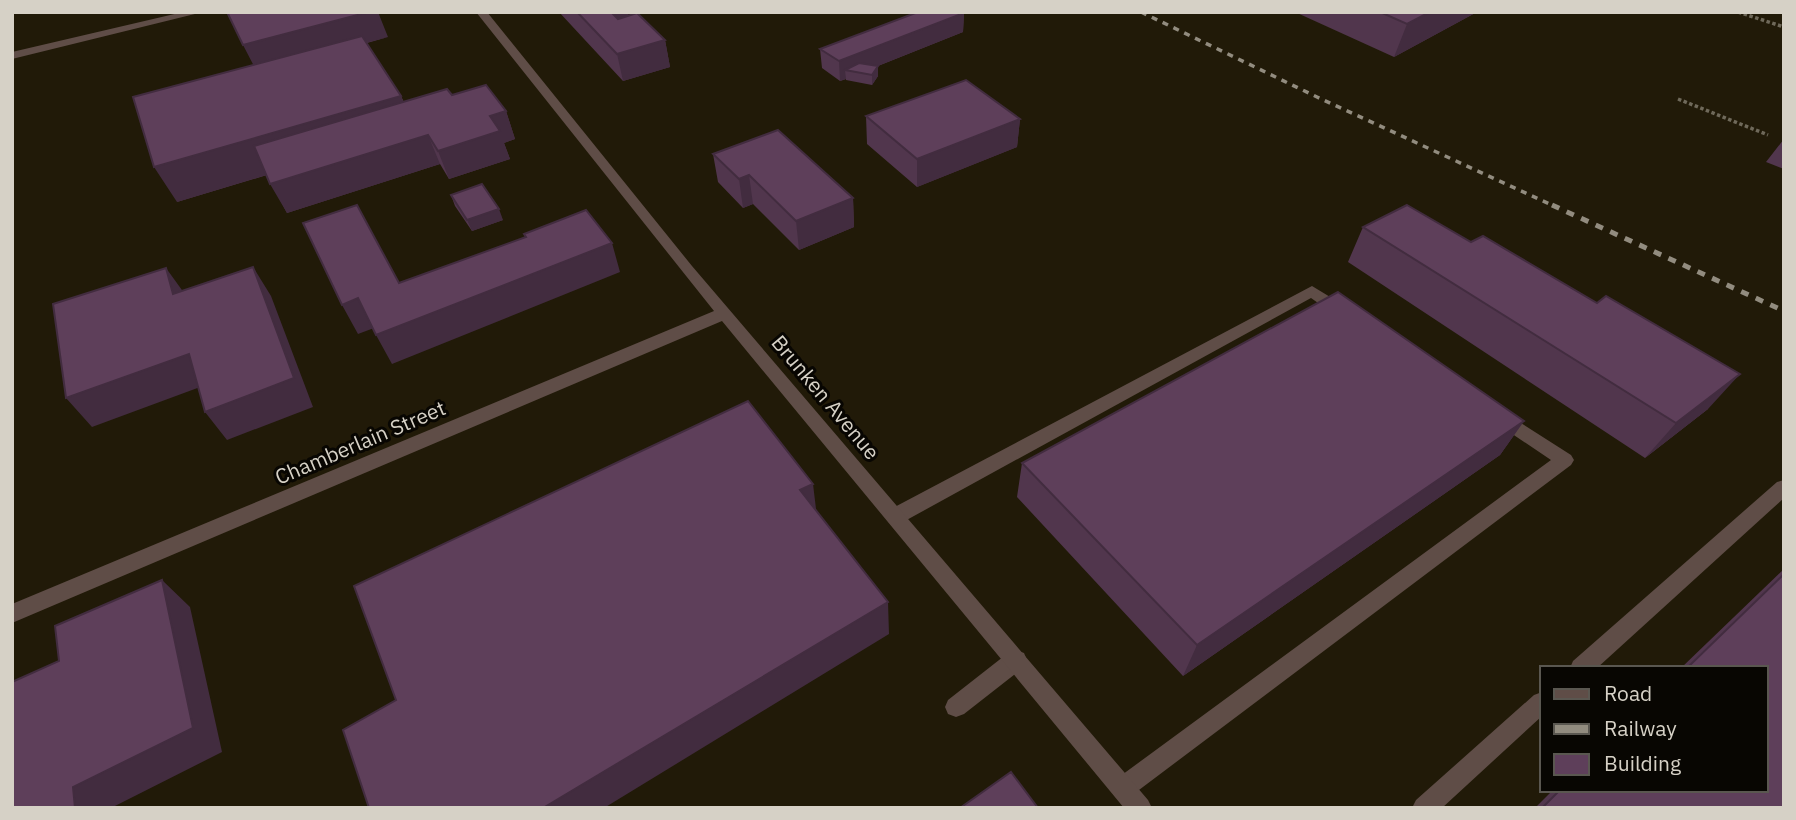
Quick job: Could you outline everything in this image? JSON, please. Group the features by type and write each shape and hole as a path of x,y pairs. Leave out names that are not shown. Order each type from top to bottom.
{"street":[{"path":"12,56 198,12"},
{"name":"Brunken Avenue","path":"481,12 724,313 1140,808"},
{"path":"896,516 1312,292 1358,322"},
{"name":"Chamberlain Street","path":"12,614 724,313"},
{"path":"1123,788 1565,460 1485,406"},
{"path":"1583,666 1784,487"},
{"path":"956,707 1016,660"},
{"path":"1424,808 1540,704"}],"path":[{"path":"1738,12 1784,27"},
{"path":"1678,99 1768,135"}],"building":[{"path":"227,12 369,12 243,45"},
{"path":"577,12 611,12 618,19 637,13 665,40 617,54"},
{"path":"918,12 964,13 839,61 820,49"},
{"path":"1380,12 1430,12 1407,24"},
{"path":"362,36 401,96 154,167 133,97"},
{"path":"859,63 878,66 872,75 845,70"},
{"path":"966,80 1020,119 917,159 866,116"},
{"path":"486,85 506,111 490,116 500,131 438,151 428,135 270,184 254,146 447,89 452,95"},
{"path":"778,130 853,198 796,221 749,175 739,179 713,154"},
{"path":"482,184 499,209 467,220 451,195"},
{"path":"357,205 399,283 526,237 524,234 586,210 612,243 376,335 358,298 342,305 303,223"},
{"path":"1407,205 1471,242 1483,236 1597,303 1606,296 1740,374 1676,423 1363,227"},
{"path":"253,267 294,378 205,412 189,354 66,398 53,304 166,268 173,294"},
{"path":"1338,292 1524,421 1197,645 1022,463"},
{"path":"748,401 813,484 800,490 888,602 543,808 369,808 343,730 396,700 354,586"},
{"path":"1784,574 1784,808 1542,808 1558,792 1768,792 1768,666 1689,666"},
{"path":"162,580 193,728 73,787 75,808 12,808 12,682 59,661 55,626"},
{"path":"1011,772 1038,808 960,808"}],"railway":[{"path":"1141,12 1556,207"},
{"path":"1552,205 1784,311"}]}
